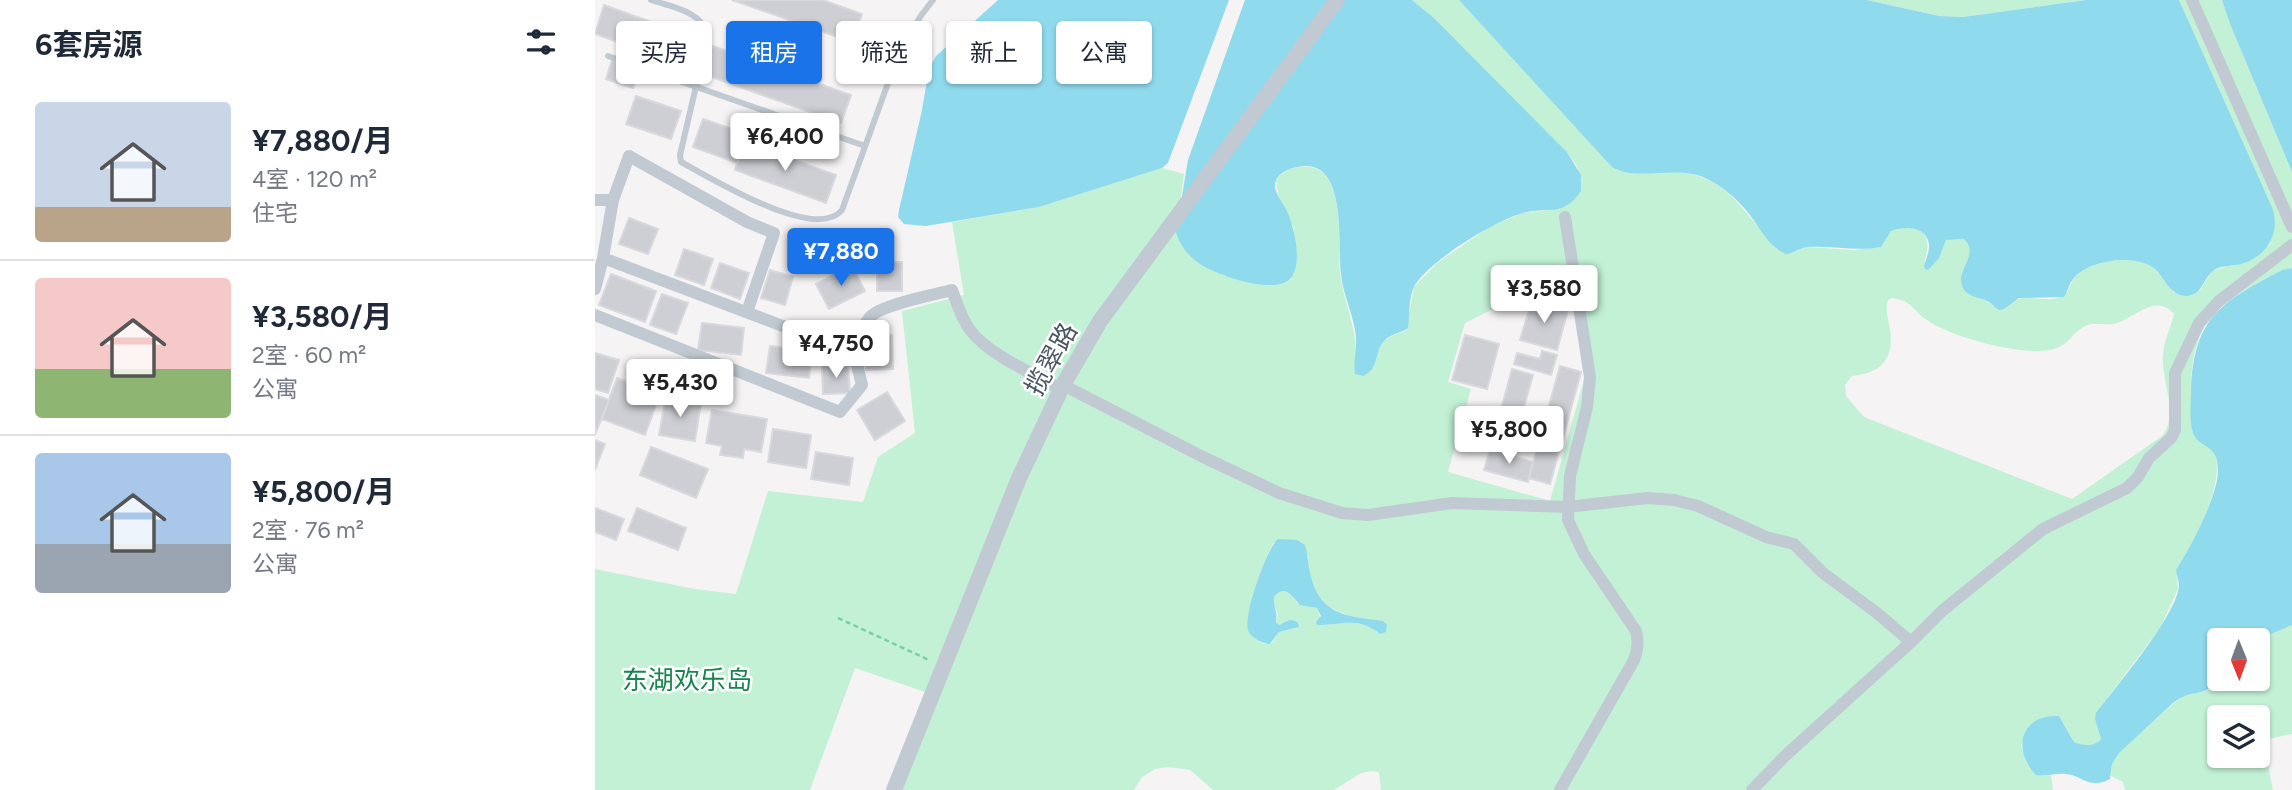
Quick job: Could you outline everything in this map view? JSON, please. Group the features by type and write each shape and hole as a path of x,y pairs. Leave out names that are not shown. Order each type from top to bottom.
{"street":[{"name":"揽翠路","path":"894,790 1019,478 1062,387 1100,321 1336,0"},
{"path":"2192,0 2292,227"},
{"path":"595,289 613,200 629,156 747,222 774,233 747,312"},
{"path":"595,200 613,200"},
{"path":"1560,790 1633,660 1638,639 1636,631 1584,554 1568,520 1570,475 1587,407 1590,377 1565,217"},
{"path":"1752,790 1786,755 1942,611 2043,529 2127,488 2138,478 2149,458 2171,438 2175,430 2175,373 2204,316 2218,301 2292,245"},
{"path":"603,258 854,353"},
{"path":"595,315 840,412 862,386 854,353 867,321 887,307 952,290 966,324 978,338 1011,361 1279,493 1342,513 1368,515 1471,502 1567,507 1660,498 1708,510 1766,537 1794,544 1822,573 1877,613 1910,642"}],"lane":[{"path":"650,0 684,11 698,19 706,28 708,40 680,155 681,162 768,208 803,217 826,218 839,214 842,210 896,61 931,2"},
{"path":"608,56 865,146"}],"path":[{"path":"838,618 942,666"}],"green space":[{"name":"东湖欢乐岛","path":"1412,0 1459,0 1618,171 1677,172 1710,181 1735,199 1777,249 1797,251 1806,247 1854,250 1881,247 1891,231 1909,227 1916,228 1926,237 1927,252 1924,262 1941,252 1946,240 1964,239 1970,252 1961,274 1986,300 2004,309 2019,299 2060,297 2082,271 2111,261 2132,260 2149,264 2174,293 2200,290 2212,271 2237,265 2269,245 2275,223 2272,207 2179,0 2222,0 2292,172 2292,268 2282,270 2233,298 2213,315 2203,329 2193,362 2191,380 2193,433 2213,451 2217,463 2213,494 2199,529 2176,570 2178,589 2160,628 2099,709 2095,719 2101,739 2089,745 2074,742 2064,724 2053,716 2035,722 2021,745 2026,762 2042,776 2051,775 2053,790 1381,790 1379,772 1371,771 1361,773 1334,790 1213,790 1190,770 1168,767 1155,769 1142,777 1134,790 902,790 937,696 855,668 810,790 595,790 595,569 695,589 736,594 768,491 863,502 878,457 915,433 902,311 964,295 952,222 1039,207 1162,168 1184,174 1176,232 1223,275 1270,286 1291,279 1294,229 1278,195 1276,181 1291,169 1314,168 1326,176 1337,205 1340,273 1354,332 1356,353 1406,330 1414,287 1437,263 1491,226 1523,213 1550,210 1582,181 1577,166 1567,152 1434,18","holes":["1527,292 1574,305 1586,373 1550,501 1448,472 1471,389 1448,382 1465,323","1892,298 1905,301 1938,326 1969,339 2005,348 2037,351 2062,346 2085,326 2117,323 2153,306 2167,308 2174,314 2163,356 2170,408 2167,428 2162,436 2072,499 1864,417 1846,396 1845,385 1852,376 1868,373 1885,361 1891,339 1888,300","1273,543 1308,556 1314,587 1320,598 1329,606 1352,616 1383,621 1378,633 1366,625 1323,625 1317,608 1297,603 1293,596 1284,591 1274,597 1278,614 1276,624 1280,625 1287,620 1297,628 1279,632 1272,643 1264,644 1248,629 1249,611"]},
{"path":"1867,0 2086,0 1963,17 1939,16"},
{"path":"2292,625 2292,734 2270,739 2270,705 2207,705 2207,768 2269,768 2273,790 2125,790 2123,782 2111,776 2112,764 2119,752 2182,696 2207,690 2270,691 2270,634"}],"water":[{"path":"998,0 1229,0 1168,163 1162,168 1039,207 926,226 904,224 898,217 899,210 926,84 932,84 932,63 936,56 946,47 946,84 1042,84 1042,21 975,21"},
{"path":"1245,0 1412,0 1434,18 1567,152 1581,175 1581,191 1568,205 1555,210 1523,213 1496,224 1449,253 1423,275 1415,285 1410,300 1408,328 1385,340 1372,369 1363,376 1355,374 1356,337 1342,282 1335,194 1329,180 1320,170 1307,166 1297,167 1282,173 1276,182 1277,193 1292,226 1297,254 1295,271 1291,278 1283,283 1272,285 1244,282 1216,272 1193,259 1177,236 1188,160"},
{"path":"1459,0 1867,0 1939,16 1963,17 2086,0 2179,0 2272,207 2275,225 2273,233 2260,254 2244,263 2216,269 2192,295 2176,293 2155,269 2147,264 2125,260 2101,263 2081,272 2072,280 2064,297 2019,298 1999,310 1987,301 1967,293 1961,284 1970,252 1964,239 1946,240 1939,258 1928,270 1924,266 1929,249 1927,238 1924,233 1914,229 1891,231 1881,247 1807,247 1786,254 1769,241 1737,200 1703,177 1680,172 1632,173 1612,167"},
{"path":"2222,0 2292,0 2292,172 2230,24"},
{"path":"2292,268 2292,625 2270,634 2270,628 2207,628 2207,689 2179,698 2173,703 2119,753 2112,764 2110,779 2092,783 2066,774 2036,775 2028,765 2022,744 2028,727 2046,717 2059,716 2074,742 2089,745 2098,742 2101,739 2095,719 2096,713 2157,632 2176,598 2179,585 2176,570 2208,507 2218,471 2215,455 2196,438 2191,423 2193,365 2198,345 2215,314 2243,292 2282,270"},
{"path":"1278,539 1297,540 1305,545 1314,587 1327,605 1346,615 1383,621 1387,625 1386,632 1380,634 1357,623 1317,625 1316,622 1321,616 1317,608 1300,605 1285,591 1274,597 1276,623 1280,625 1293,620 1299,627 1279,632 1270,644 1254,638 1249,633 1247,622 1252,597 1262,568"}],"building":[{"path":"732,0 823,0 862,14 860,21 836,21 836,36 822,32 822,21 792,21"},
{"path":"604,5 649,21 616,21 616,41 595,34"},
{"path":"713,46 726,51 726,82 712,77"},
{"path":"612,60 616,61 616,82 606,79"},
{"path":"731,84 820,84 851,95 841,123"},
{"path":"636,96 681,111 671,139 626,124"},
{"path":"703,119 747,134 737,163 693,147"},
{"path":"744,142 836,175 826,203 735,170"},
{"path":"629,218 658,229 648,254 619,244"},
{"path":"684,249 713,259 704,285 675,275"},
{"path":"877,262 902,262 902,291 877,291"},
{"path":"720,263 749,273 740,299 711,288"},
{"path":"852,266 865,291 829,309 816,284"},
{"path":"770,270 793,277 785,305 761,298"},
{"path":"611,274 656,291 645,322 599,305"},
{"path":"662,294 688,303 676,334 650,325"},
{"path":"1532,300 1568,310 1557,350 1520,340"},
{"path":"702,323 744,328 741,355 698,350"},
{"path":"892,335 893,369 866,370 865,336"},
{"path":"1465,335 1499,344 1487,389 1452,380"},
{"path":"770,346 812,351 809,378 766,373"},
{"path":"1542,351 1557,355 1551,375 1514,364 1517,353 1540,359"},
{"path":"595,353 619,360 608,393 595,389"},
{"path":"822,366 848,366 850,393 823,394"},
{"path":"1560,366 1581,372 1550,484 1529,478"},
{"path":"1512,369 1533,375 1512,449 1492,443"},
{"path":"617,378 660,394 645,435 602,419"},
{"path":"887,392 905,421 875,440 857,410"},
{"path":"595,395 609,400 595,435"},
{"path":"666,397 701,402 695,441 659,435"},
{"path":"712,410 767,419 761,452 744,449 743,458 720,455 722,446 706,443"},
{"path":"773,429 811,435 806,468 768,462"},
{"path":"595,440 605,444 595,470"},
{"path":"651,447 708,469 696,498 640,475"},
{"path":"1490,450 1533,462 1528,482 1484,470"},
{"path":"816,452 853,458 849,485 811,479"},
{"path":"595,508 624,519 616,540 595,532"},
{"path":"637,508 686,528 678,550 628,531"}]}
